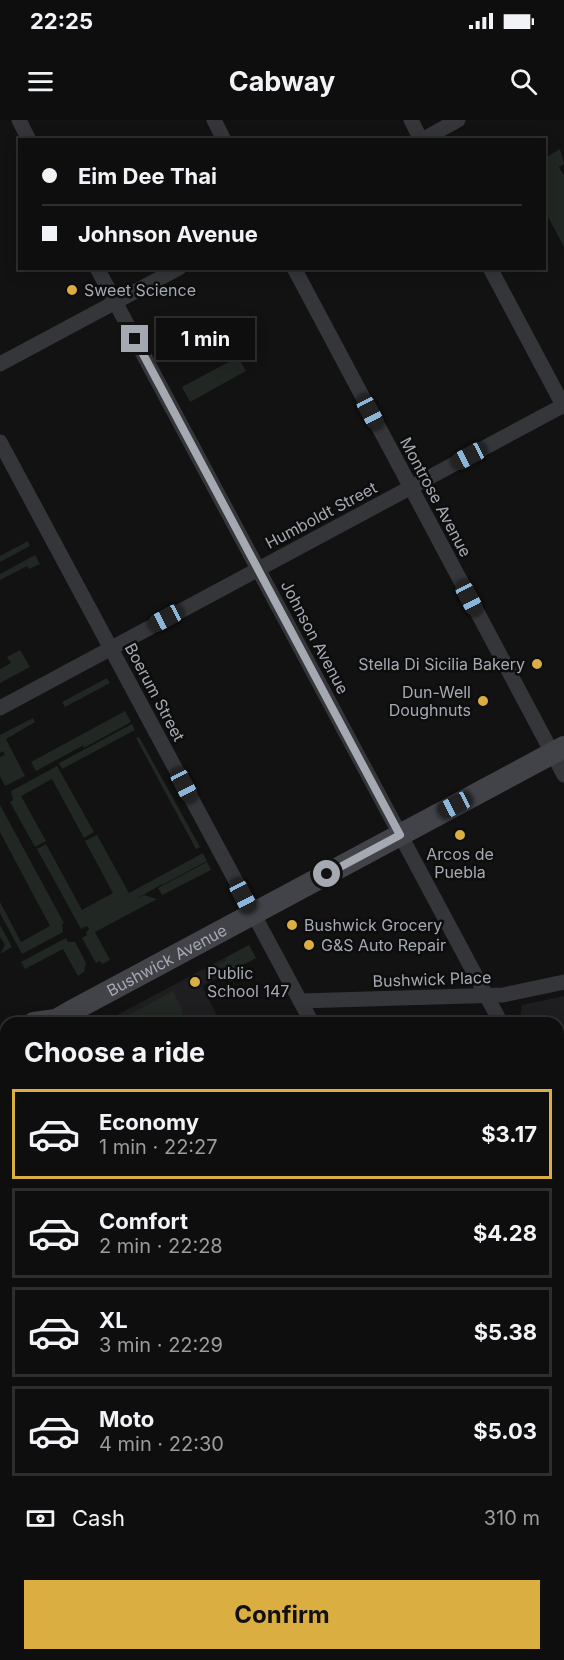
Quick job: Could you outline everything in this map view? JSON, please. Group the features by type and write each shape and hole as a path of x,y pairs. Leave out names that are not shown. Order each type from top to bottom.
{"main road":[{"name":"Bushwick Avenue","path":"65,1017 558,750"}],"street":[{"path":"19,120 28,138"},
{"path":"214,120 223,138"},
{"path":"411,120 420,138"},
{"path":"425,138 458,120"},
{"name":"Johnson Avenue","path":"98,270 498,1017"},
{"path":"0,364 175,270"},
{"name":"Montrose Avenue","path":"295,270 410,488 558,750 564,775"},
{"path":"491,270 564,406"},
{"name":"Humboldt Street","path":"0,708 564,406"},
{"name":"Boerum Street","path":"0,442 309,1017"},
{"name":"Bushwick Place","path":"300,1001 486,995 564,982"}],"shaded area":[{"path":"560,149 564,164 559,167 564,176 564,247 546,213 546,157"},
{"path":"238,357 246,371 190,402 182,387"},
{"path":"28,541 30,546 0,562 0,556"},
{"path":"35,555 40,564 29,569 27,566 0,580 0,574"},
{"path":"20,650 30,667 0,683 0,669 11,663 7,657"},
{"path":"107,678 110,683 65,707 62,702"},
{"path":"125,711 131,722 84,748 82,744 36,771 31,762"},
{"path":"33,718 35,722 6,739 25,776 5,786 0,776 0,757 5,755 3,751 0,753 0,735"},
{"path":"132,724 135,730 62,769 59,763"},
{"path":"139,737 200,847 196,849 136,738"},
{"path":"57,766 94,832 84,838 52,779 21,796 46,841 35,847 10,802 13,800 11,791"},
{"path":"0,805 64,923 62,924 63,932 22,954 0,913 0,902 21,942 50,926 0,832"},
{"path":"97,835 129,893 203,853 207,861 162,885 160,883 161,885 132,901 144,895 157,899 95,932 110,960 102,964 100,961 96,963 82,938 87,935 86,932 89,929 87,926 81,929 37,849 46,844 82,910 113,893 85,841"},
{"path":"207,862 211,870 162,895 158,888"},
{"path":"0,925 12,947 0,954 5,945 0,937"},
{"path":"66,938 68,942 75,942 86,963 84,972 78,976 63,949 25,969 21,962"},
{"name":"Public School 147","path":"249,945 256,958 202,986 218,1017 118,1017 117,1015"},
{"path":"249,945 256,958 220,977 217,972 218,965 226,961 227,957"},
{"path":"173,991 182,1009 183,1017 133,1017 131,1014"},
{"path":"564,996 564,1017 520,1017 522,1005"}],"place":[{"name":"Sweet Science","path":"72,290"},
{"name":"Stella Di Sicilia Bakery","path":"537,664"},
{"name":"Dun-Well Doughnuts","path":"483,701"},
{"name":"Arcos de Puebla","path":"460,835"},
{"name":"Bushwick Grocery","path":"292,925"},
{"name":"G&S Auto Repair","path":"309,945"},
{"name":"Public School 147","path":"195,982"}],"route":[{"path":"135,339 400,835 327,874"}]}
